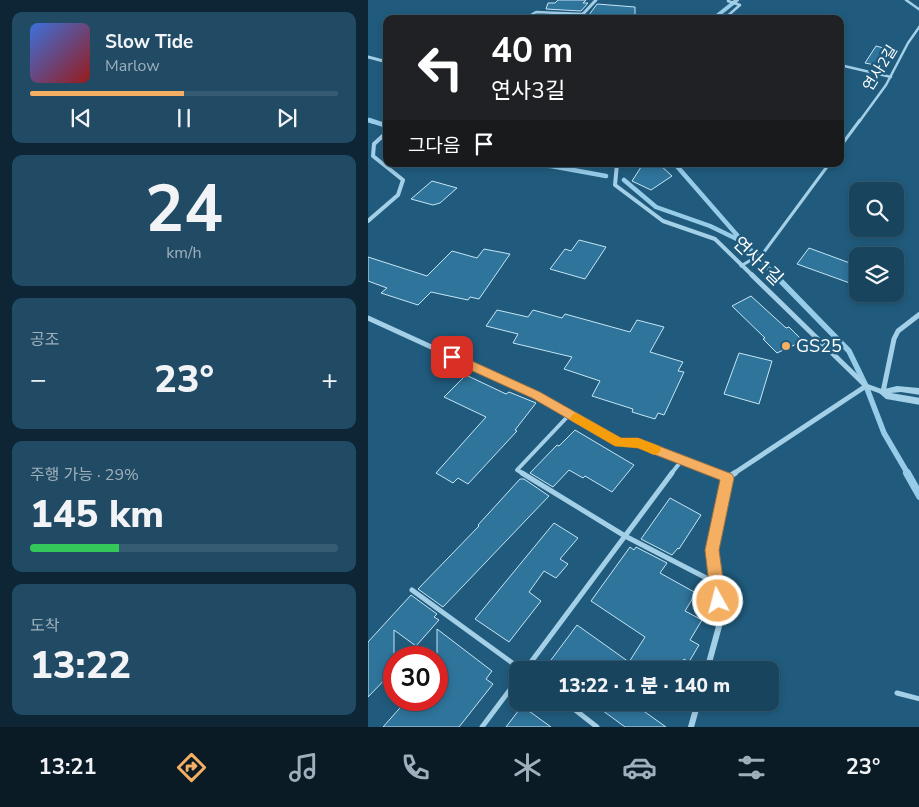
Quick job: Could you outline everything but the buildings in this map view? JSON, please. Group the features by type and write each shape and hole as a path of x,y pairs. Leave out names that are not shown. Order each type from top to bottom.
{"street":[{"path":"583,14 596,0"},
{"path":"368,57 383,61"},
{"path":"383,136 374,144 374,156 383,163"},
{"path":"368,221 398,196 403,180 387,167"},
{"name":"연사1길","path":"617,167 615,185 663,221 715,239 866,386 883,392"},
{"path":"883,392 894,339 898,331 920,314"},
{"path":"368,318 536,395 619,443 638,443 727,478"},
{"path":"709,661 721,619 712,550 727,478 866,386"},
{"path":"883,392 890,389 907,389 920,392"},
{"path":"883,392 889,397 920,402"},
{"path":"691,727 695,711"}],"lane":[{"path":"906,0 908,4 920,10"},
{"path":"728,1 740,5 729,15"},
{"path":"531,15 536,12 583,14"},
{"name":"연사2길","path":"844,142 891,77 899,56 906,49 913,34 920,26"},
{"path":"844,66 891,77"},
{"path":"742,266 764,252 826,167"},
{"path":"570,414 517,470 625,536 716,583"},
{"path":"531,661 682,460"},
{"path":"412,590 511,661"},
{"path":"482,727 509,691"},
{"path":"897,692 920,699"},
{"path":"577,711 597,727"}],"waterway":[{"path":"718,15 737,0"},
{"path":"368,120 373,122"},
{"path":"369,120 383,125"},
{"path":"556,167 606,176"},
{"path":"678,167 743,242 776,276"},
{"path":"624,180 656,207 710,226 741,241"},
{"path":"775,275 849,351 866,386 884,433 908,474"},
{"path":"907,473 920,496"}],"slow traffic":[{"path":"576,418 619,443 638,443 654,449"}],"place":[{"name":"GS25","path":"786,346"}],"route":[{"path":"452,357 536,395 619,443 638,443 727,478 712,550 718,601"}]}
